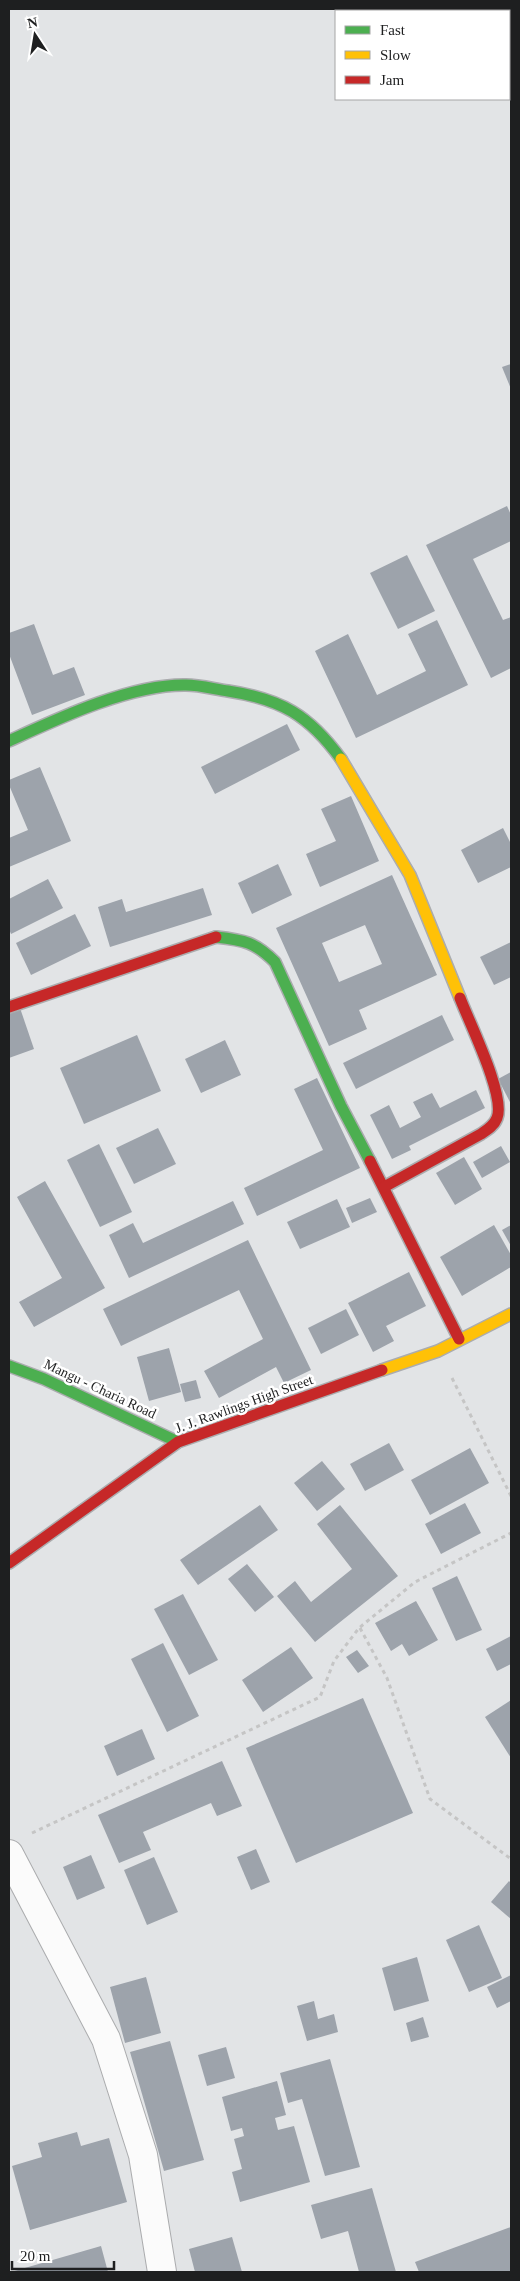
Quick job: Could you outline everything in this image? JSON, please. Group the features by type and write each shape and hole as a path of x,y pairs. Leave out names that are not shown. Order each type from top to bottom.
{"street":[{"path":"9,740 71,713 140,691 186,685 252,695 296,712 325,737 347,767 410,875 492,1078 498,1101 498,1113 494,1124 481,1134 384,1187"},
{"path":"9,1007 213,938 246,940 262,949 274,962 341,1106 384,1187 459,1340"},
{"name":"J. J. Rawlings High Street","path":"9,1563 178,1442 438,1351 511,1314"},
{"name":"Mangu - Charia Road","path":"9,1366 44,1379 178,1442"},
{"path":"18,1844 106,2040 143,2155 162,2272"}],"path":[{"path":"438,1351 511,1496"},
{"path":"18,1844 320,1697 334,1661 359,1628 415,1582 511,1533"},
{"path":"359,1628 387,1678 430,1799 511,1860"}],"building":[{"path":"511,364 511,389 502,367"},
{"path":"507,506 511,515 511,541 473,559 503,620 511,617 511,668 491,678 426,545"},
{"path":"407,555 435,611 398,629 370,573"},
{"path":"437,620 468,685 356,738 315,651 348,634 377,695 426,671 408,634"},
{"path":"34,624 53,675 74,667 85,695 32,715 9,654 9,633"},
{"path":"287,724 300,750 215,794 201,767"},
{"path":"40,767 71,841 9,867 9,838 28,830 9,785 9,780"},
{"path":"351,796 379,861 320,887 306,854 336,841 321,809"},
{"path":"503,828 511,844 511,867 478,883 461,850"},
{"path":"278,864 292,895 252,914 238,883"},
{"path":"392,875 437,975 359,1010 367,1029 329,1046 276,928","holes":["365,925 382,964 339,982 322,943"]},
{"path":"48,879 63,908 11,934 9,929 9,899"},
{"path":"203,888 212,915 110,947 98,907 122,899 126,912"},
{"path":"75,914 91,946 31,975 16,943"},
{"path":"511,942 511,977 494,985 480,957"},
{"path":"20,1008 34,1049 9,1058 9,1012"},
{"path":"442,1015 454,1040 356,1089 343,1063"},
{"path":"137,1035 161,1091 84,1124 60,1068"},
{"path":"225,1040 241,1075 201,1093 185,1059"},
{"path":"511,1072 511,1104 498,1079"},
{"path":"317,1078 360,1168 257,1216 244,1188 323,1150 294,1089"},
{"path":"476,1090 485,1108 409,1146 411,1150 392,1159 370,1115 389,1105 400,1128 421,1117 413,1102 432,1093 440,1108"},
{"path":"158,1128 176,1164 134,1184 116,1148"},
{"path":"99,1144 132,1212 100,1227 67,1160"},
{"path":"501,1146 510,1162 482,1178 473,1162"},
{"path":"464,1157 482,1189 455,1205 436,1173"},
{"path":"45,1181 105,1288 34,1327 19,1302 62,1278 17,1197"},
{"path":"370,1198 377,1212 352,1223 346,1208"},
{"path":"337,1199 350,1227 300,1249 287,1222"},
{"path":"233,1201 244,1224 129,1278 109,1235 133,1223 143,1243"},
{"path":"494,1225 511,1255 511,1267 462,1296 440,1257"},
{"path":"511,1225 511,1246 502,1230"},
{"path":"248,1240 311,1370 284,1383 276,1367 219,1398 204,1371 263,1339 239,1290 121,1346 103,1309"},
{"path":"409,1272 426,1306 386,1326 394,1341 373,1352 348,1303"},
{"path":"346,1309 359,1335 321,1354 308,1328"},
{"path":"169,1348 181,1392 149,1401 137,1357"},
{"path":"196,1380 201,1398 185,1402 180,1384"},
{"path":"389,1443 404,1470 365,1491 350,1464"},
{"path":"470,1448 489,1483 430,1515 411,1480"},
{"path":"322,1461 345,1489 317,1511 294,1483"},
{"path":"465,1503 481,1533 441,1554 425,1524"},
{"path":"260,1505 278,1530 198,1585 180,1560"},
{"path":"340,1505 398,1576 315,1642 277,1596 295,1581 311,1602 352,1569 317,1524"},
{"path":"247,1564 274,1597 255,1612 228,1579"},
{"path":"457,1576 482,1630 456,1641 432,1588"},
{"path":"183,1594 218,1660 189,1675 154,1609"},
{"path":"416,1601 438,1640 409,1656 402,1644 391,1651 375,1623"},
{"path":"511,1636 511,1664 497,1671 486,1649"},
{"path":"163,1643 199,1716 167,1732 131,1659"},
{"path":"291,1647 313,1678 263,1712 242,1680"},
{"path":"357,1650 369,1666 358,1673 346,1657"},
{"path":"363,1698 413,1813 296,1863 246,1748"},
{"path":"511,1700 511,1758 485,1717"},
{"path":"142,1729 155,1759 117,1776 104,1746"},
{"path":"222,1761 242,1806 217,1816 211,1803 143,1832 151,1850 119,1863 98,1815"},
{"path":"256,1849 270,1882 251,1890 237,1857"},
{"path":"91,1855 105,1888 77,1900 63,1867"},
{"path":"154,1857 178,1912 147,1925 124,1870"},
{"path":"509,1881 511,1883 511,1919 491,1902"},
{"path":"479,1925 502,1978 469,1992 446,1940"},
{"path":"417,1957 429,2001 394,2011 382,1968"},
{"path":"511,1975 511,2001 497,2008 487,1987"},
{"path":"146,1977 161,2033 125,2043 110,1987"},
{"path":"314,2001 318,2019 334,2014 338,2032 307,2041 297,2006"},
{"path":"423,2017 429,2037 411,2042 406,2023"},
{"path":"170,2041 204,2160 164,2171 130,2052"},
{"path":"226,2047 235,2078 207,2086 198,2055"},
{"path":"330,2059 360,2167 325,2176 302,2099 288,2103 280,2073"},
{"path":"277,2081 286,2115 275,2118 278,2130 294,2126 310,2182 240,2202 232,2172 242,2169 234,2139 244,2136 242,2128 231,2131 222,2097"},
{"path":"77,2132 81,2146 109,2138 127,2202 30,2230 12,2166 42,2157 38,2143"},
{"path":"372,2188 396,2272 359,2272 348,2231 321,2239 311,2205"},
{"path":"511,2227 511,2272 419,2272 415,2262"},
{"path":"232,2237 242,2272 195,2272 189,2249"},
{"path":"101,2246 108,2272 11,2272"}],"traffic: fast":[{"path":"9,741 50,722 119,696 165,686 191,685 247,694 279,704 305,720 341,759"},
{"path":"216,937 248,943 261,950 275,962 341,1106 370,1161"},
{"path":"9,1366 44,1379 178,1442"}],"traffic: slow":[{"path":"341,759 410,875 460,998"},
{"path":"382,1370 438,1351 511,1314"}],"traffic: jam":[{"path":"9,1007 216,937"},
{"path":"384,1187 481,1134 496,1121 498,1108 492,1077 460,998"},
{"path":"370,1161 459,1339"},
{"path":"9,1563 178,1442 382,1370"}]}
